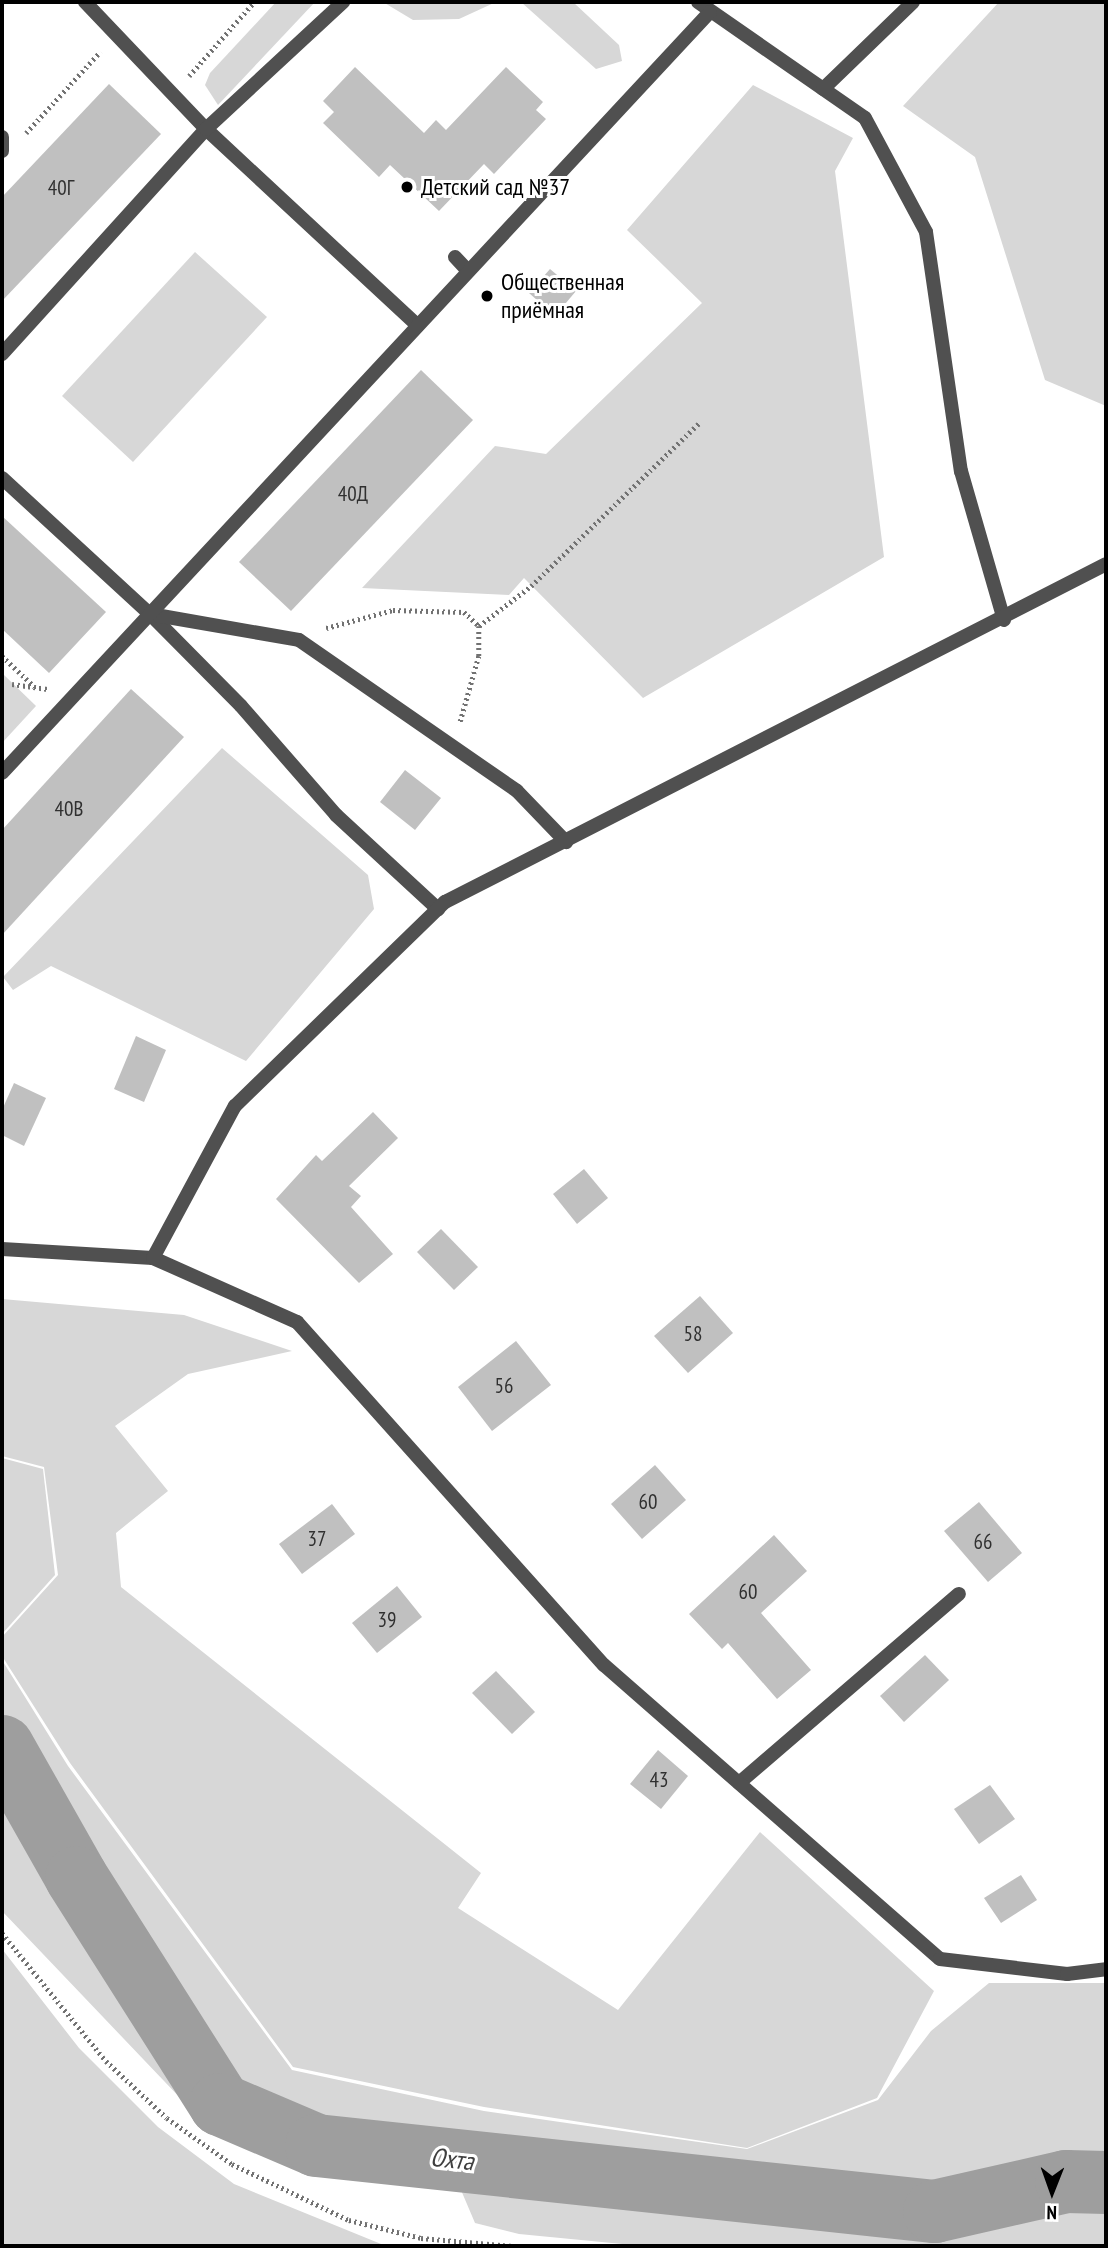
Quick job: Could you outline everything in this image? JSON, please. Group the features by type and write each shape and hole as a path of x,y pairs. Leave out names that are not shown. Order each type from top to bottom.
{"street":[{"path":"85,2 206,129 418,326"},
{"path":"2,354 206,129 343,2"},
{"path":"823,89 913,2"},
{"path":"2,773 418,326 704,7 865,118 926,232 961,471 1004,621"},
{"path":"2,137 2,151"},
{"path":"455,257 468,271"},
{"path":"2,478 150,614 241,706 336,815 441,905"},
{"path":"153,1258 235,1106 441,905 1004,621 1106,564"},
{"path":"150,614 299,639 517,790 566,842"},
{"path":"2,1249 153,1258 297,1322 604,1665 940,1959 1067,1974 1106,1969"},
{"path":"739,1783 959,1594"}],"path":[{"path":"172,94 254,2"},
{"path":"19,141 116,35"},
{"path":"479,626 531,586 700,422"},
{"path":"299,639 394,610 464,612 479,626 479,656 455,746"},
{"path":"2,656 35,687"},
{"path":"2,1933 106,2061 167,2119 232,2164 349,2220 421,2238 513,2246"}],"shaded area":[{"path":"276,2 315,2 218,105 205,85 210,73"},
{"path":"383,2 496,2 459,19 413,20"},
{"path":"521,2 573,2 619,45 622,61 596,69"},
{"path":"999,2 1106,2 1106,406 1045,380 975,157 903,106"},
{"path":"753,85 853,138 835,171 884,557 643,698 524,578 509,595 362,588 495,446 546,454 702,303 627,230"},
{"path":"195,252 267,317 133,462 62,396"},
{"path":"2,673 36,706 2,743"},
{"path":"222,748 368,875 374,909 246,1061 51,966 13,990 3,977"},
{"path":"2,1299 184,1315 292,1351 188,1374 115,1426 168,1491 116,1533 121,1587 481,1873 458,1908 618,2010 760,1832 934,1991 877,2098 747,2148 484,2107 293,2067 70,1763 2,1656 2,1637 58,1575 44,1467 2,1456"},
{"path":"2,1458 43,1469 55,1575 2,1634"},
{"path":"2,1660 68,1766 292,2070 484,2111 747,2149 878,2100 931,2031 989,1983 1106,1983 1106,2246 643,2246 519,2234 475,2223 458,2183 289,2160 205,2124 2,1911"},
{"path":"2,1949 79,2048 158,2127 234,2184 386,2246 2,2246"}],"building":[{"path":"355,67 424,133 436,120 446,130 506,67 543,102 536,110 546,119 494,174 484,164 439,211 390,165 379,177 323,123 334,112 323,101"},
{"path":"109,84 161,134 2,301 2,197"},
{"path":"550,269 576,291 555,316 529,293"},
{"path":"421,370 473,420 291,611 239,562"},
{"path":"2,516 106,612 49,673 2,629"},
{"path":"131,689 184,737 2,935 2,830"},
{"path":"405,770 441,798 415,830 380,802"},
{"path":"136,1036 166,1050 144,1102 114,1089"},
{"path":"14,1083 46,1098 24,1146 2,1135 2,1110"},
{"path":"373,1112 398,1138 349,1186 361,1196 351,1207 393,1254 359,1283 276,1199 316,1155 322,1161"},
{"path":"584,1169 608,1198 577,1224 553,1194"},
{"path":"441,1229 478,1267 454,1290 417,1252"},
{"path":"700,1296 733,1333 688,1373 654,1336"},
{"path":"516,1341 551,1385 492,1431 458,1387"},
{"path":"655,1465 686,1500 642,1539 611,1504"},
{"path":"979,1502 1022,1553 988,1582 944,1531"},
{"path":"332,1504 355,1534 302,1574 279,1544"},
{"path":"774,1535 807,1571 761,1613 811,1670 777,1699 728,1643 722,1649 689,1614"},
{"path":"397,1586 422,1617 377,1653 352,1623"},
{"path":"925,1655 949,1680 904,1722 880,1696"},
{"path":"496,1671 535,1712 512,1734 472,1693"},
{"path":"658,1750 688,1776 661,1809 630,1784"},
{"path":"990,1785 1015,1819 979,1844 954,1809"},
{"path":"1021,1875 1037,1900 1001,1923 984,1898"}],"waterway":[{"name":"Охта","path":"2,1746 76,1877 220,2104 316,2145 934,2211 1066,2181 1106,2182"}],"place":[{"name":"Детский сад №37","path":"407,187"},
{"name":"Общественная приёмная","path":"487,296"}]}
